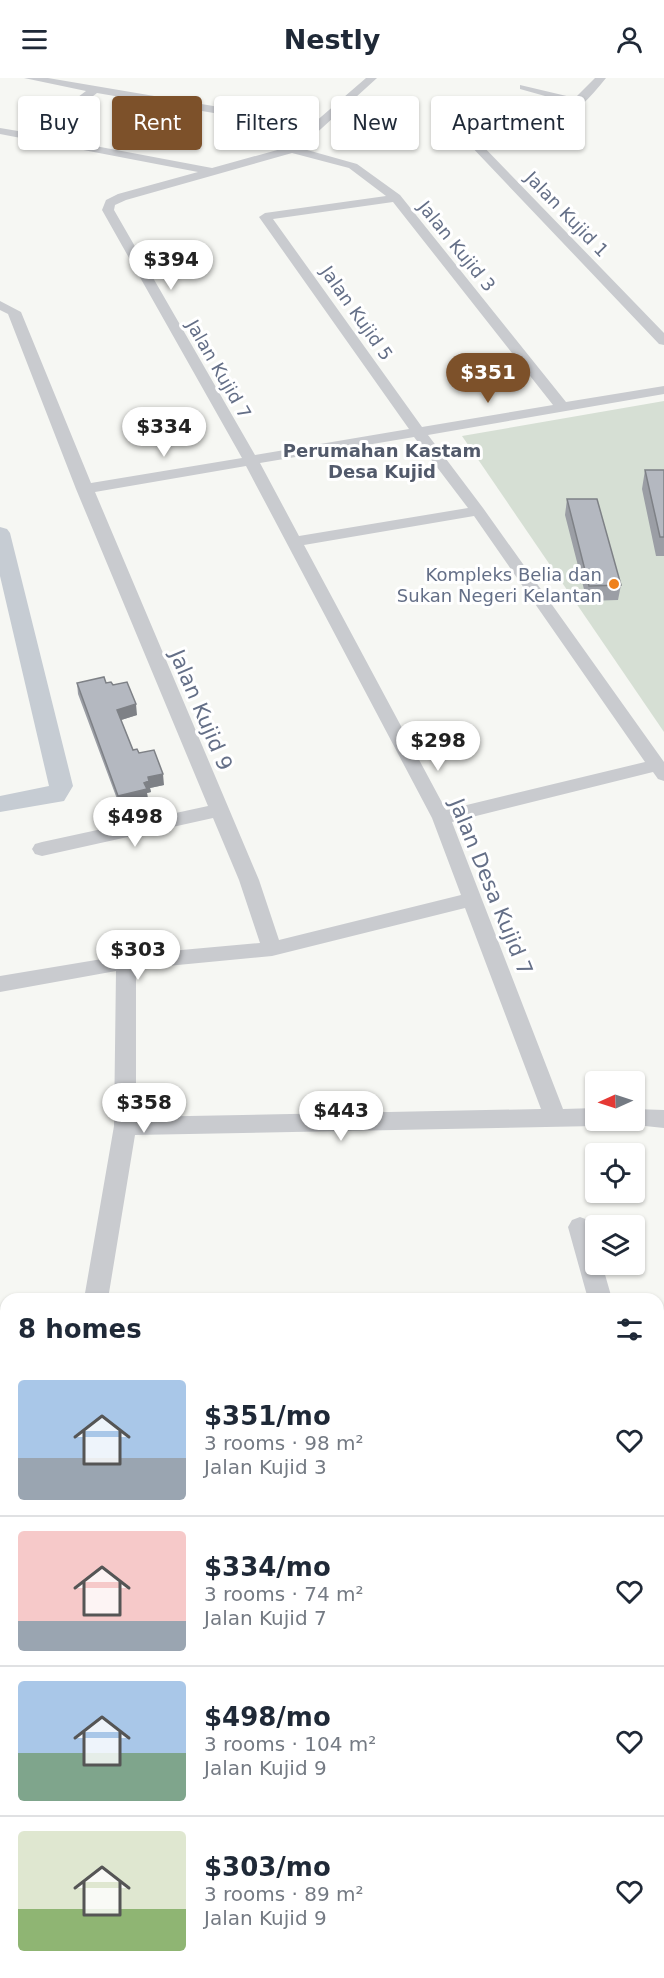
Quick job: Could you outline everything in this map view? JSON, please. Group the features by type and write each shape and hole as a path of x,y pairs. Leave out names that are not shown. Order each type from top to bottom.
{"street":[{"path":"29,78 214,109"},
{"path":"319,124 372,78"},
{"name":"Jalan Kujid 1","path":"583,96 601,78"},
{"path":"524,87 556,96"},
{"path":"86,96 95,89"},
{"path":"0,131 18,134"},
{"path":"100,149 214,172 289,150"},
{"name":"Jalan Kujid 3","path":"296,150 353,166 396,198 563,408"},
{"name":"Jalan Kujid 1","path":"481,150 664,341"},
{"name":"Jalan Kujid 7","path":"214,172 122,197 110,203 108,210 250,459"},
{"name":"Jalan Kujid 5","path":"396,198 265,217 418,432 478,511 661,770"},
{"name":"Jalan Kujid 9","path":"0,305 14,312 84,489 249,880 272,949"},
{"path":"84,489 664,390"},
{"name":"Jalan Desa Kujid 7","path":"250,459 441,818 555,1117"},
{"path":"294,542 478,511"},
{"path":"441,818 661,770"},
{"path":"42,849 219,810"},
{"path":"0,984 126,962 272,949 473,899"},
{"path":"97,1293 125,1126 126,962"},
{"path":"125,1126 585,1117"},
{"path":"645,1118 664,1119"},
{"path":"580,1227 598,1293"}],"shaded area":[{"name":"Kompleks Belia dan Sukan Negeri Kelantan","path":"664,401 664,732 462,436"}],"building":[{"path":"645,470 664,470 664,537 660,537"},
{"path":"567,499 597,499 621,585 589,586"},
{"path":"104,677 106,683 111,682 113,685 127,682 136,704 117,710 133,750 137,749 139,753 154,750 163,774 148,777 149,781 144,783 147,789 118,796 77,683"}],"waterway":[{"path":"0,533 61,786 56,795 0,804"}],"place":[{"name":"Kompleks Belia dan Sukan Negeri Kelantan","path":"614,584"}],"district":[{"name":"Perumahan Kastam Desa Kujid","path":"382,460"}]}
